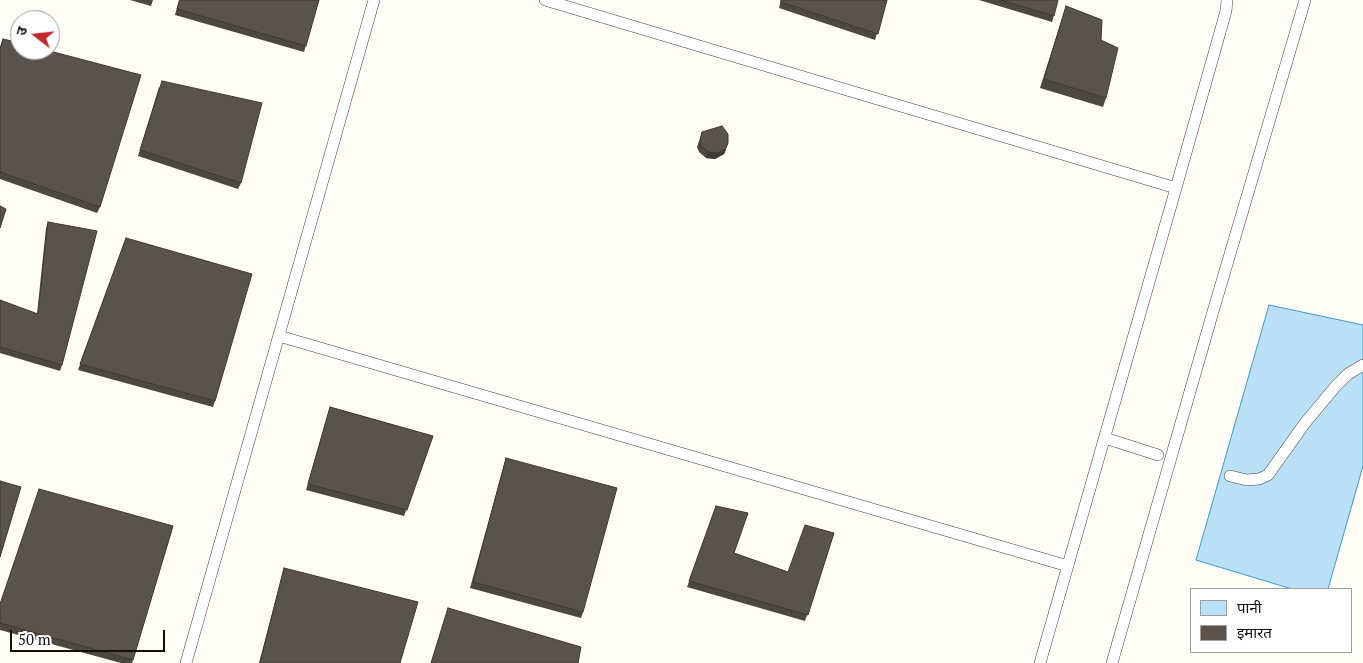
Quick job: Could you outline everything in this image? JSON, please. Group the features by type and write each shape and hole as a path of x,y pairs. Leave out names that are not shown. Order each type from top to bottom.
{"lane":[{"path":"186,663 374,0"},
{"path":"545,0 1176,188"},
{"path":"1040,663 1226,11 1227,0"},
{"path":"1112,663 1214,306 1305,0"},
{"path":"279,336 1068,566"},
{"path":"1230,476 1247,480 1259,479 1268,474 1305,423 1335,387 1348,374 1363,366"},
{"path":"1105,438 1158,454"}],"water":[{"path":"1269,305 1363,325 1363,466 1328,588 1289,588 1196,560"}],"building":[{"path":"180,0 319,0 306,46 177,9"},
{"path":"781,0 887,0 878,34 781,2"},
{"path":"1001,0 1058,0 1054,16"},
{"path":"1066,6 1102,20 1101,40 1118,48 1106,98 1044,79"},
{"path":"3,39 10,41 10,60 60,60 60,54 141,75 100,207 0,172 0,49"},
{"path":"162,81 262,103 241,183 140,150"},
{"path":"722,126 728,134 726,148 718,153 708,152 701,146 702,132"},
{"path":"0,206 6,209 0,228"},
{"path":"48,222 97,231 62,365 0,347 0,300 38,314"},
{"path":"126,238 252,274 215,401 80,364"},
{"path":"330,407 433,436 407,510 308,484"},
{"path":"506,458 617,488 583,612 473,582"},
{"path":"0,481 21,487 0,557"},
{"path":"39,489 173,526 133,660 0,623 0,604"},
{"path":"716,506 748,513 734,553 788,572 805,525 834,533 808,615 689,581"},
{"path":"284,568 418,602 400,663 260,663"},
{"path":"448,608 581,647 578,663 431,663"}]}
